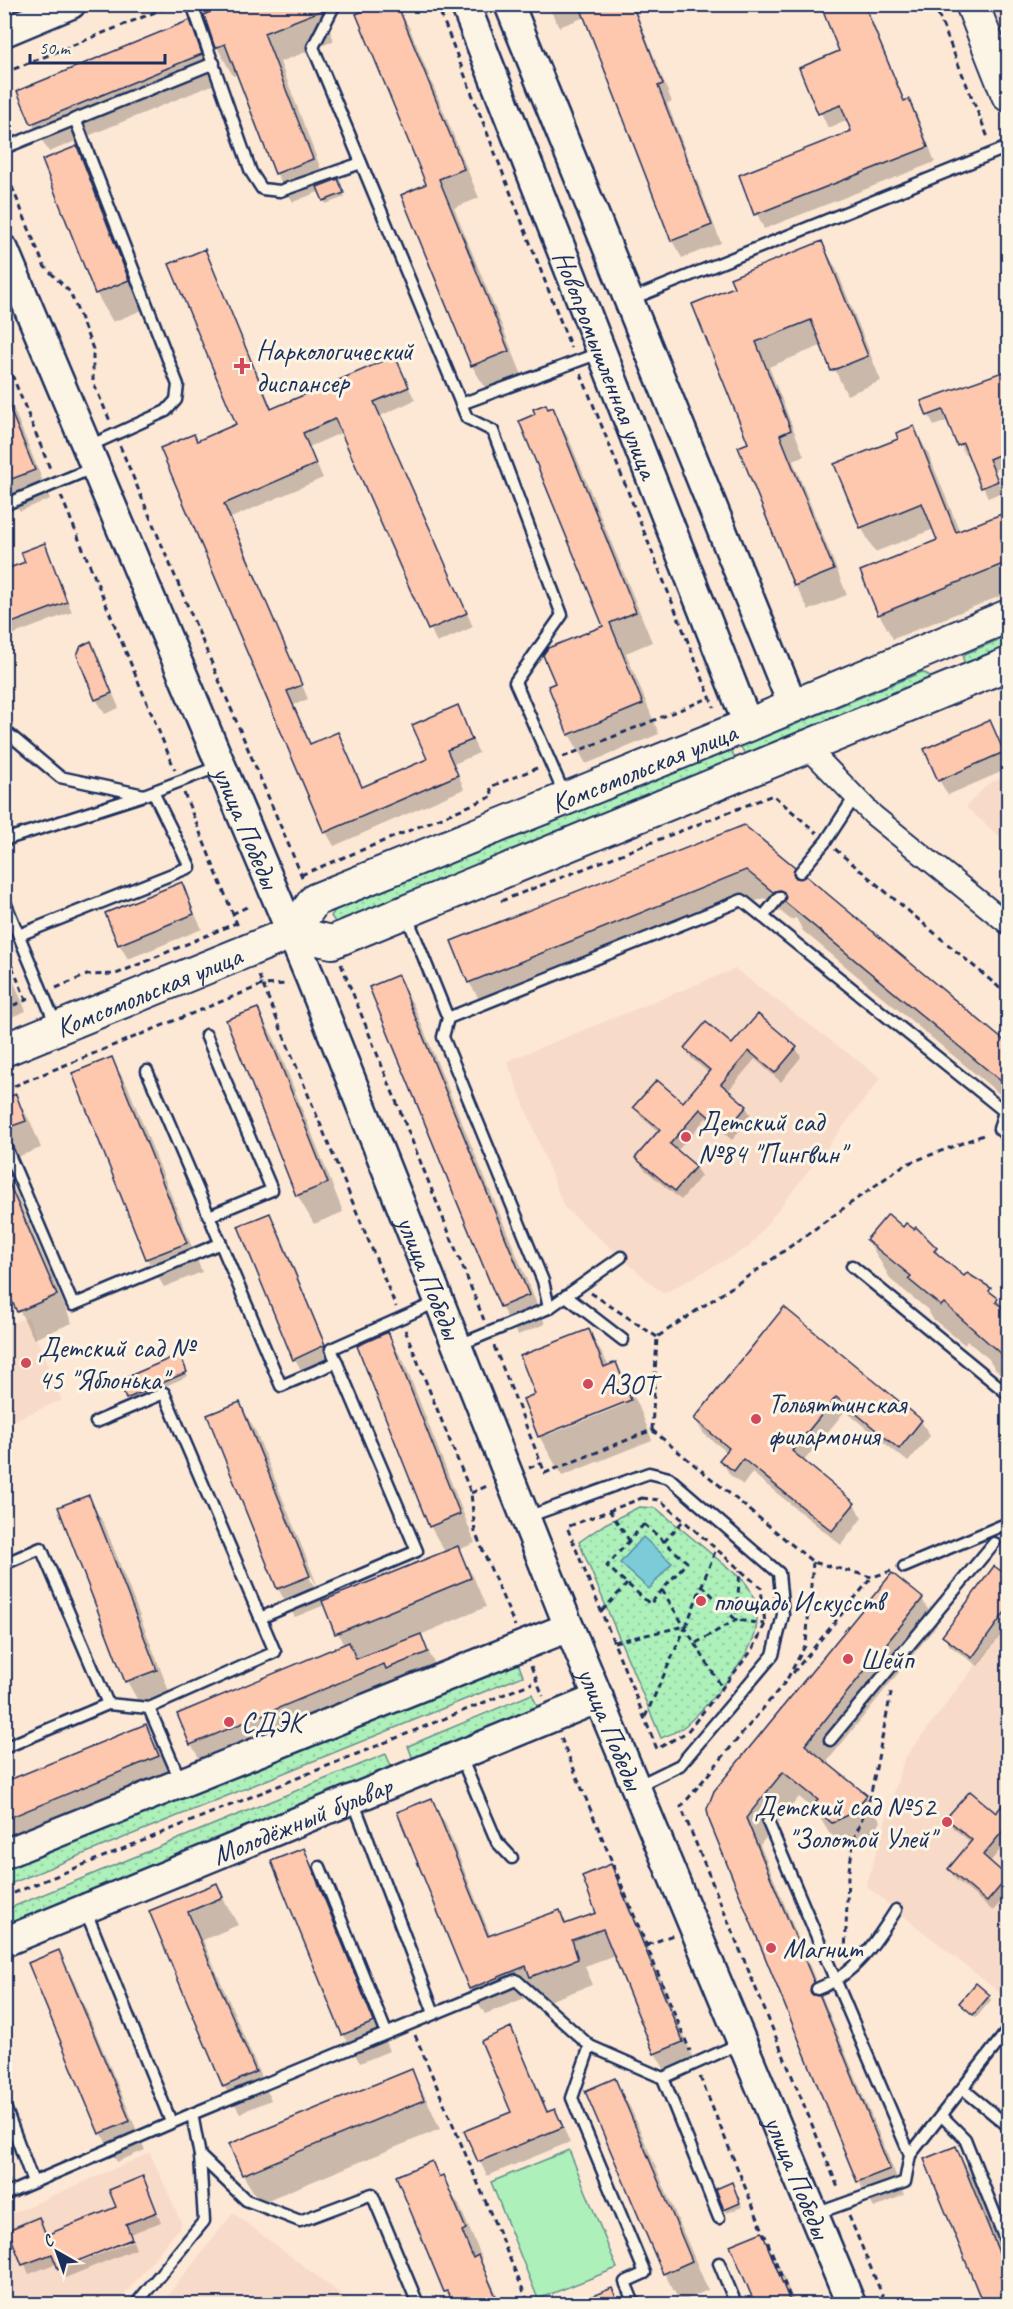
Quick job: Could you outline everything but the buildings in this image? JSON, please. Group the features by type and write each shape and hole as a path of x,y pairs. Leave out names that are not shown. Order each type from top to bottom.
{"main road":[{"path":"4,32 70,4"},
{"name":"Новопромышленная улица","path":"465,4 748,725"},
{"name":"Новопромышленная улица","path":"509,4 793,706"},
{"path":"972,4 1008,94"},
{"name":"улица Победы","path":"4,250 310,977 569,1627 851,2304"},
{"name":"Комсомольская улица","path":"308,888 566,799 1008,616"},
{"path":"938,645 956,686"},
{"name":"Комсомольская улица","path":"4,1050 291,933 332,942 1008,664"},
{"path":"291,933 308,888"},
{"path":"4,1854 569,1627"},
{"name":"Молодёжный бульвар","path":"4,1942 599,1698"}],"street":[{"path":"808,748 854,798 1008,924"}],"lane":[{"path":"192,4 251,172 262,189 280,191 361,163"},
{"path":"335,4 313,46 467,418 493,431 562,615 515,682 566,799"},
{"path":"4,148 214,63"},
{"path":"4,506 56,484 116,434 166,411 176,400 178,385 75,119"},
{"path":"629,300 1008,147"},
{"path":"461,404 602,352"},
{"path":"4,730 60,777 149,794 190,867 19,935"},
{"path":"4,840 149,794 221,766"},
{"path":"800,872 826,841 854,798"},
{"path":"763,917 779,897"},
{"path":"4,900 57,1028"},
{"path":"448,1018 742,900 1006,1108 999,1129 1008,1137"},
{"path":"405,912 448,1018 443,1037 543,1281 549,1308"},
{"path":"206,1035 272,1190 209,1216"},
{"path":"147,1071 281,1386 337,1362"},
{"path":"4,1143 73,1305 221,1243"},
{"path":"457,1346 549,1308 621,1257"},
{"path":"852,1266 1008,1394"},
{"path":"566,1296 622,1340"},
{"path":"260,1618 417,1551 331,1349 439,1301"},
{"path":"4,1748 108,1704 149,1708 275,1652 164,1393 96,1422"},
{"path":"526,1518 649,1473 669,1478 779,1573 783,1615 773,1655 680,1765 637,1786"},
{"path":"904,1567 1008,1523"},
{"path":"830,1740 994,1543"},
{"path":"4,1564 41,1548 108,1704"},
{"path":"149,1708 181,1782"},
{"path":"460,1755 497,1842 512,1857"},
{"path":"357,1811 434,2013"},
{"path":"768,1822 910,2156"},
{"path":"320,1867 386,2032"},
{"path":"85,1909 171,2122"},
{"path":"817,1989 836,1982 870,1951 896,1910"},
{"path":"4,2194 386,2032 516,1980 590,2046 663,2078 719,2218"},
{"path":"814,2215 904,2182 910,2156 1008,2030"},
{"path":"663,2078 742,2042"},
{"path":"590,2046 572,2098 645,2273 625,2282 634,2304"},
{"path":"963,2089 1008,2126"},
{"path":"4,2104 33,2182"},
{"path":"136,2304 204,2221 200,2156 192,2114"},
{"path":"942,2116 965,2139 1008,2247"},
{"path":"200,2156 246,2200 300,2221 372,2194 418,2304"},
{"path":"719,2263 736,2304"}],"path":[{"path":"4,73 175,4"},
{"path":"934,4 994,153"},
{"path":"4,167 44,266 70,292 93,349 93,382 308,888 493,796 490,787 710,698"},
{"path":"4,355 241,935"},
{"path":"490,905 773,795 1008,995"},
{"path":"232,914 249,906"},
{"path":"4,1009 87,975 116,974 236,923"},
{"path":"4,947 26,1000"},
{"path":"4,1090 262,985 286,985 351,959"},
{"path":"341,963 545,1473 652,1430"},
{"path":"657,1337 756,1271 904,1166 999,1129"},
{"path":"581,1287 657,1337"},
{"path":"652,1430 657,1337"},
{"path":"652,1430 813,1562 872,1577 904,1567"},
{"path":"524,1469 541,1463"},
{"path":"471,1493 487,1486"},
{"path":"642,1498 660,1500 761,1588 765,1624 753,1649 687,1732 657,1749 567,1527 609,1510 642,1498"},
{"path":"609,1510 629,1540"},
{"path":"664,1542 683,1520"},
{"path":"644,1524 687,1562 650,1604 607,1566 629,1540 644,1524"},
{"path":"645,1717 686,1626 716,1549"},
{"path":"786,1681 806,1644 813,1562"},
{"path":"736,1620 740,1570"},
{"path":"872,1577 681,1807 886,2304"},
{"path":"602,1611 627,1584"},
{"path":"702,1585 736,1620 765,1624"},
{"path":"662,1590 723,1689"},
{"path":"696,1644 736,1620"},
{"path":"614,1642 686,1626"},
{"path":"526,1656 546,1703"},
{"path":"836,1982 845,1962 848,1876 854,1839 870,1798 897,1660"},
{"path":"4,1897 532,1683"},
{"path":"558,1731 794,2304"},
{"path":"410,2022 529,2304"}],"shaded area":[{"path":"972,5 1008,5 1008,95"},
{"path":"1008,775 1008,844 966,807 988,784"},
{"name":"Детский сад №84 \"Пингвин\"","path":"735,969 881,1078 749,1247 663,1294 564,1207 507,1061"},
{"name":"Детский сад № 45 \"Яблонька\"","path":"28,1317 62,1400 5,1424 5,1326"},
{"name":"Детский сад №52 \"Золотой Улей\"","path":"1008,1623 1008,1996 1006,1998 866,1886 904,1759"},
{"path":"150,2153 182,2224 117,2304 5,2304 4,2217"},
{"path":"233,2213 354,2304 161,2304"}],"green space":[{"path":"1008,636 1008,653 966,665 963,659 965,654"},
{"path":"922,672 929,675 931,681 749,762 741,747"},
{"path":"731,750 739,767 337,925 331,916 338,906"},
{"path":"639,1507 656,1508 744,1581 751,1592 756,1610 757,1623 753,1640 738,1667 686,1725 661,1738 579,1542 605,1524"},
{"path":"517,1660 523,1676 5,1886 5,1868"},
{"path":"532,1694 539,1710 414,1762 408,1746"},
{"path":"386,1754 393,1771 5,1929 5,1910"},
{"path":"569,2150 617,2268 538,2299 491,2182"}],"water":[{"path":"643,1537 672,1563 649,1589 620,1563"}],"place":[{"name":"Наркологический диспансер","path":"242,366"},
{"name":"Детский сад №84 \"Пингвин\"","path":"686,1137"},
{"name":"Детский сад № 45 \"Яблонька\"","path":"26,1363"},
{"name":"АЗОТ","path":"588,1384"},
{"name":"Тольяттинская филармония","path":"756,1419"},
{"name":"площадь Искусств","path":"701,1601"},
{"name":"Шейп","path":"848,1659"},
{"name":"СДЭК","path":"229,1722"},
{"name":"Детский сад №52 \"Золотой Улей\"","path":"947,1822"},
{"name":"Магнит","path":"771,1948"}]}
